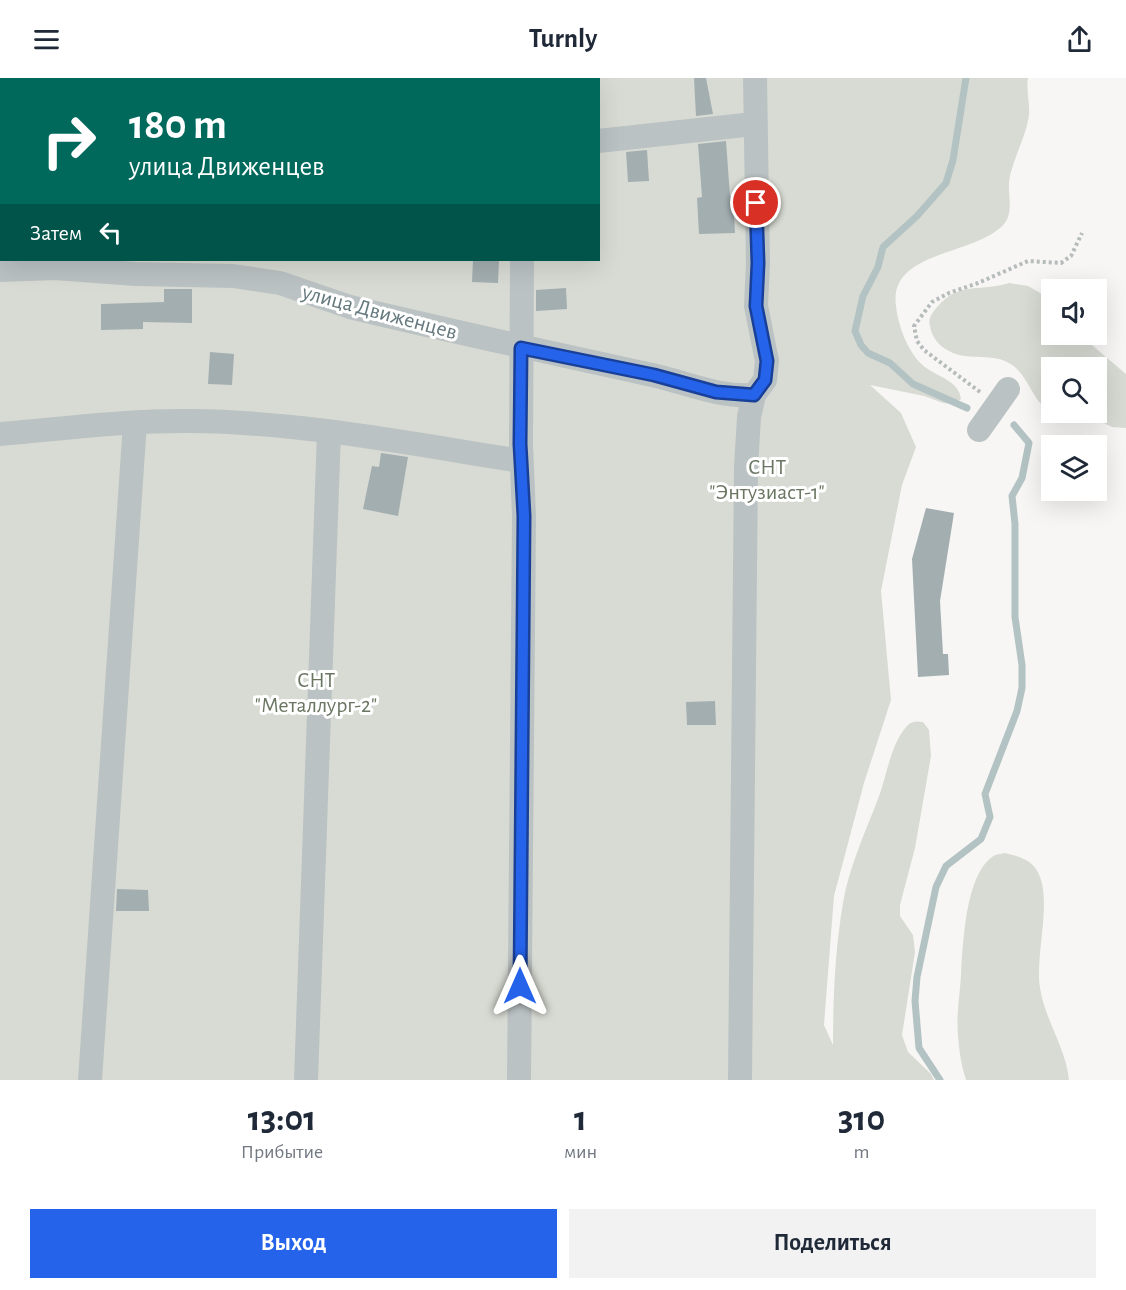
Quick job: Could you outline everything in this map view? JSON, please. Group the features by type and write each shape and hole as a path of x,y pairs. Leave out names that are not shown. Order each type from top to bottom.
{"street":[{"path":"740,1080 744,535 748,432 754,395 765,380 767,361 756,306 758,263 755,78"},
{"path":"600,141 754,124"},
{"path":"519,1080 524,516 521,461 522,261"},
{"name":"улица Движенцев","path":"0,270 58,264 135,274 207,275 257,279 301,290 350,307 521,348 654,375 725,393 754,395"},
{"path":"979,430 1003,396"},
{"path":"0,434 135,423 190,421 258,424 329,432 521,461"},
{"path":"90,1080 135,423"},
{"path":"306,1080 329,432"}],"path":[{"path":"1003,396 924,350 917,341 914,326 932,302 949,293 1028,261 1060,263 1071,256 1082,233"}],"green space":[{"name":"СНТ \"Металлург-2\"","path":"600,78 1028,78 1029,115 1010,176 1010,207 1004,224 991,234 974,242 919,264 906,274 897,288 897,314 909,348 919,362 952,384 961,399 954,404 943,403 924,396 870,385 901,413 916,447 902,485 881,591 891,700 864,783 834,896 824,1025 833,1045 838,938 843,903 853,863 897,742 909,724 923,722 929,730 931,756 915,848 900,905 900,916 913,935 915,952 902,1035 908,1052 931,1074 934,1080 0,1080 0,261 600,261"},
{"path":"1009,283 1028,286 1041,293 1041,345 1092,345 1106,357 1041,357 1041,403 1021,373 1007,362 1000,359 956,354 945,349 936,341 932,334 930,318 946,298 963,290"},
{"path":"1107,358 1126,374 1126,428 1112,427 1104,423 1107,423"},
{"path":"1005,853 1031,863 1040,877 1044,916 1039,961 1040,988 1046,1011 1064,1057 1069,1080 966,1080 964,1074 957,1020 967,912 976,880 983,867 993,856"}],"building":[{"path":"694,78 706,78 713,114 696,116"},
{"path":"726,141 735,233 699,234 697,198 702,197 698,144"},
{"path":"647,150 649,181 628,182 626,152"},
{"path":"473,261 499,261 498,283 472,282"},
{"path":"566,288 567,309 536,311 536,290"},
{"path":"164,289 192,289 192,323 143,322 143,329 101,330 101,304 164,302"},
{"path":"210,352 234,354 232,385 208,384"},
{"path":"381,453 408,457 398,516 363,509 372,466 379,467"},
{"path":"926,508 954,513 940,601 943,654 948,654 949,675 918,677 912,559"},
{"path":"715,701 716,725 687,725 686,702"},
{"path":"117,889 148,890 149,911 116,911"}],"waterway":[{"path":"966,78 953,160 946,183 917,216 883,247 878,267 863,296 855,331 861,345 868,353 890,363 913,384 967,408"},
{"path":"940,1080 919,1048 915,1001 917,977 936,887 946,866 981,839 990,817 985,794 1017,711 1022,688 1022,665 1015,617 1015,524 1012,496 1022,478 1029,443 1014,425"}],"route":[{"path":"520,986 520,752 524,516 520,444 521,348 654,375 716,392 754,395 765,380 767,372 766,350 759,329 756,306 758,263 756,203"}],"park label":[{"name":"СНТ \"Энтузиаст-1\"","path":"767,479"}]}
